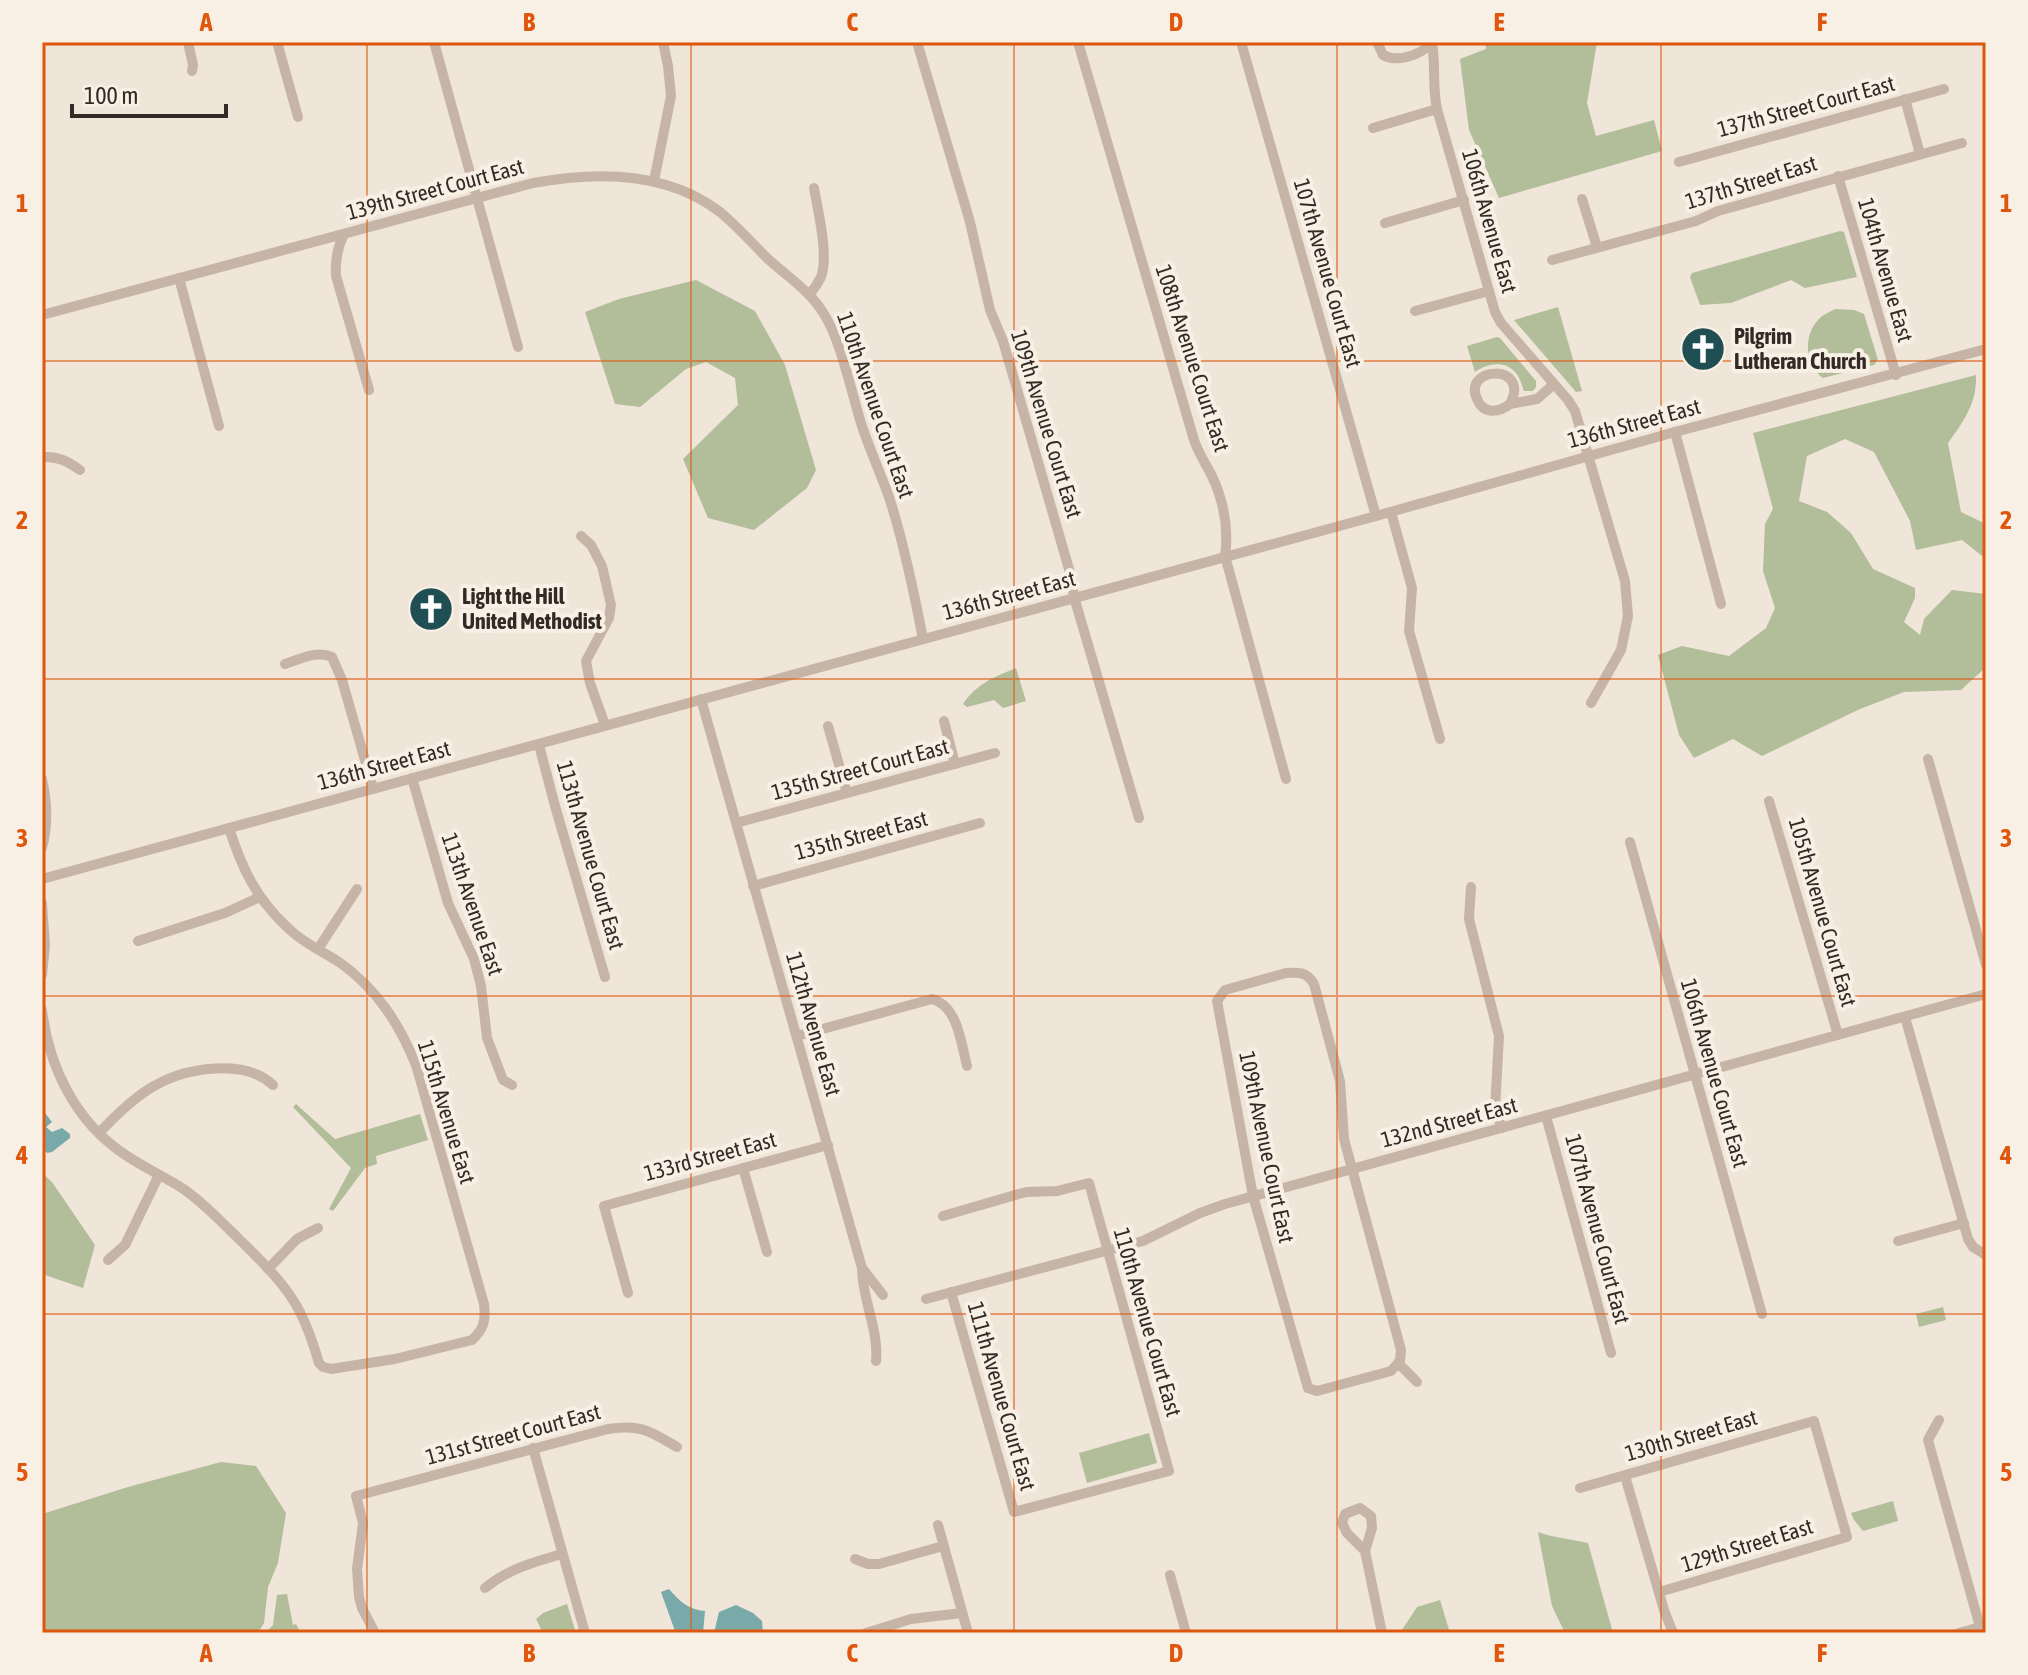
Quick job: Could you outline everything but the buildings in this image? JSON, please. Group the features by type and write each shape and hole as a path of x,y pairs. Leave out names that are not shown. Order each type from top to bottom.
{"street":[{"path":"188,42 192,71"},
{"path":"277,42 298,117"},
{"path":"434,42 518,347"},
{"path":"654,181 671,96 663,42"},
{"name":"109th Avenue Court East","path":"917,42 970,222 990,310 1003,341 1139,818"},
{"name":"108th Avenue Court East","path":"1078,42 1194,440 1222,505 1227,542 1225,556 1286,779"},
{"name":"107th Avenue Court East","path":"1241,42 1376,516"},
{"name":"106th Avenue East","path":"1377,42 1383,55 1394,59 1421,52 1432,42"},
{"name":"106th Avenue East","path":"1432,42 1437,109 1489,291 1501,323 1575,411 1625,581 1628,616 1621,650 1591,703"},
{"name":"137th Street Court East","path":"1679,162 1944,89"},
{"path":"1905,99 1920,154"},
{"path":"1373,128 1437,109"},
{"name":"137th Street East","path":"1552,260 1962,143"},
{"name":"139th Street Court East","path":"42,315 533,183 604,176 654,181 679,189 720,213 810,294"},
{"name":"104th Avenue East","path":"1838,176 1896,375"},
{"name":"110th Avenue Court East","path":"814,188 823,262 821,277 810,294 832,328 863,431 888,496 923,639"},
{"path":"1582,199 1597,247"},
{"path":"1385,223 1464,200"},
{"path":"344,234 338,244 336,276 369,390"},
{"path":"179,278 219,426"},
{"path":"1415,311 1489,291"},
{"name":"136th Street East","path":"42,879 1986,349"},
{"path":"1510,404 1537,399 1554,384"},
{"path":"1675,432 1721,604"},
{"path":"42,457 65,460 80,470"},
{"path":"1391,512 1412,588 1409,631 1440,739"},
{"path":"581,536 591,545 602,566 611,605 609,618 586,661 590,683 605,725"},
{"path":"285,664 319,654 332,657 342,680 373,788"},
{"name":"112th Avenue East","path":"701,699 862,1268 863,1286 876,1339 876,1361"},
{"path":"944,721 955,764"},
{"path":"828,726 847,793"},
{"name":"113th Avenue Court East","path":"539,745 605,977"},
{"name":"135th Street Court East","path":"736,823 995,753"},
{"path":"1928,759 1986,965"},
{"name":"113th Avenue East","path":"412,778 448,903 474,959 481,986 487,1038 503,1080 512,1085"},
{"path":"42,779 46,810 42,848"},
{"name":"105th Avenue Court East","path":"1769,801 1838,1035"},
{"name":"135th Street East","path":"753,886 980,823"},
{"name":"115th Avenue East","path":"229,828 245,873 260,897 288,929 357,976 373,991 407,1042 484,1304 483,1329 472,1340 395,1359 331,1369 323,1367 301,1313 268,1269"},
{"name":"106th Avenue Court East","path":"1630,842 1762,1314"},
{"path":"1471,887 1469,919 1499,1036 1495,1110 1502,1128"},
{"path":"318,949 357,889"},
{"path":"138,941 214,917 260,897"},
{"path":"42,903 45,945 42,975"},
{"name":"109th Avenue Court East","path":"1353,1169 1344,1139 1340,1081 1310,977 1303,973 1286,973 1225,990 1217,1001 1253,1196 1308,1388 1317,1391 1328,1389 1388,1373 1398,1363"},
{"name":"132nd Street East","path":"926,1299 1143,1241 1200,1213 1253,1196 1986,994"},
{"path":"797,1036 932,999 945,1004 953,1016 967,1066"},
{"path":"42,1010 56,1069 78,1108 93,1127 120,1152 182,1188 203,1204 268,1269 297,1239 318,1228"},
{"path":"1905,1017 1970,1242 1984,1254"},
{"path":"100,1132 145,1092 171,1078 220,1068 259,1074 273,1085"},
{"name":"107th Avenue Court East","path":"1546,1116 1611,1353"},
{"name":"133rd Street East","path":"628,1293 604,1206 828,1145"},
{"path":"743,1168 767,1252"},
{"path":"1353,1169 1400,1342 1398,1363 1417,1382"},
{"path":"108,1260 125,1245 159,1175"},
{"name":"110th Avenue Court East","path":"943,1216 1026,1192 1057,1191 1089,1183 1169,1471 1014,1512"},
{"path":"1898,1241 1964,1223"},
{"path":"862,1268 883,1295"},
{"name":"111th Avenue Court East","path":"951,1292 1014,1512"},
{"path":"1939,1420 1928,1440 1983,1626 1959,1633"},
{"name":"130th Street East","path":"1580,1488 1814,1421 1847,1537"},
{"name":"131st Street Court East","path":"375,1633 359,1597 357,1569 363,1523 356,1496 619,1427 648,1430 677,1447"},
{"path":"533,1448 585,1633"},
{"path":"1625,1476 1673,1633"},
{"path":"938,1525 968,1633"},
{"name":"129th Street East","path":"1659,1592 1847,1537"},
{"path":"855,1559 879,1564 943,1546"},
{"path":"1365,1551 1382,1633"},
{"path":"485,1588 512,1570 562,1554"},
{"path":"1170,1575 1186,1633"},
{"path":"866,1633 911,1619 962,1613"}],"green space":[{"path":"1485,42 1597,42 1587,103 1596,136 1654,120 1662,151 1499,198 1469,130 1460,59 1486,49"},
{"path":"1844,232 1857,277 1805,288 1791,280 1731,303 1700,305 1690,277 1692,273"},
{"path":"696,280 755,311 785,365 816,470 807,488 754,530 708,518 683,459 738,405 735,378 706,362 686,369 640,407 615,404 585,312 619,299"},
{"path":"1558,307 1582,391 1576,392 1514,320"},
{"path":"1835,309 1864,314 1878,360 1874,365 1823,378 1813,366 1808,342 1818,320"},
{"path":"1497,337 1536,381 1533,391 1524,391 1516,373 1505,365 1489,365 1475,372 1467,346"},
{"path":"1976,375 1972,403 1948,443 1961,512 1986,524 1986,559 1962,540 1916,550 1910,521 1874,452 1845,439 1807,456 1799,501 1827,512 1851,533 1873,569 1915,588 1915,598 1904,622 1920,635 1924,619 1952,590 1986,594 1986,667 1961,690 1904,692 1860,709 1762,756 1733,739 1694,758 1679,735 1658,655 1682,646 1729,656 1766,628 1775,608 1763,571 1765,524 1773,509 1753,433"},
{"path":"1016,668 1026,701 1003,708 994,700 967,707 963,704 980,686"},
{"path":"296,1104 335,1139 420,1114 428,1140 376,1156 377,1164 365,1168 333,1211 329,1209 351,1168 293,1107"},
{"path":"42,1173 52,1182 95,1245 83,1288 42,1274"},
{"path":"1943,1307 1946,1320 1919,1327 1916,1314"},
{"path":"1149,1433 1157,1463 1087,1483 1079,1453"},
{"path":"221,1462 256,1466 286,1513 278,1563 268,1587 264,1623 258,1633 42,1633 42,1514"},
{"path":"1893,1501 1898,1521 1863,1531 1851,1513"},
{"path":"1538,1532 1588,1543 1613,1633 1565,1633 1552,1606"},
{"path":"287,1594 293,1625 296,1624 301,1633 265,1633 273,1625 277,1595"},
{"path":"1440,1600 1450,1633 1400,1633 1417,1607"},
{"path":"567,1604 576,1633 543,1633 536,1619"}],"water":[{"path":"42,1113 52,1122 46,1127 52,1132 62,1128 70,1134 70,1138 47,1153 42,1147"},
{"path":"669,1589 685,1604 705,1611 703,1633 675,1631 661,1592"},
{"path":"736,1605 762,1621 763,1633 714,1633 719,1612"}],"place":[{"name":"Pilgrim Lutheran Church","path":"1703,349"},
{"name":"Light the Hill United Methodist","path":"431,609"}]}
